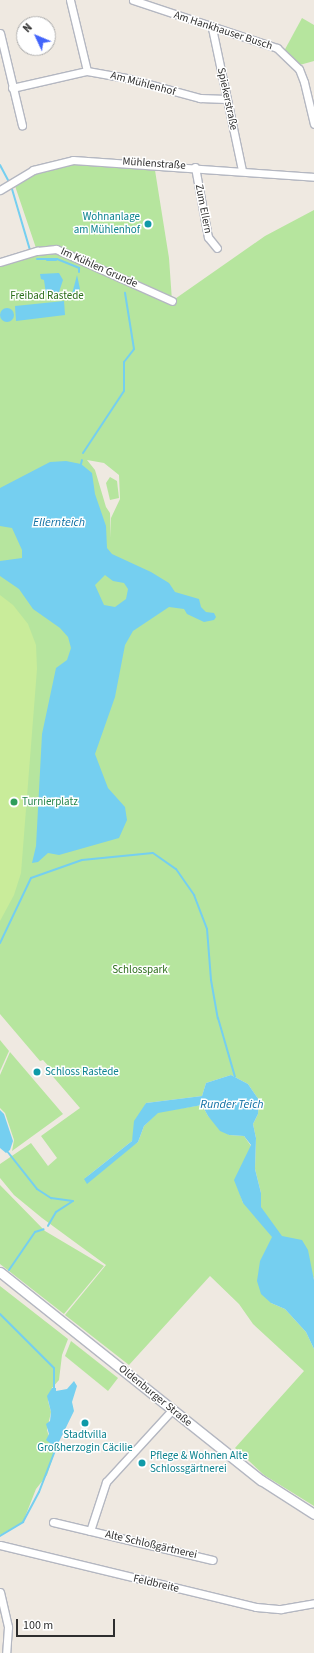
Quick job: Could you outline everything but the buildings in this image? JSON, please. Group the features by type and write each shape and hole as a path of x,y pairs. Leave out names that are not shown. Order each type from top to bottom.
{"street":[{"path":"70,0 87,71"},
{"name":"Am Hankhauser Busch","path":"133,0 212,28 264,42 288,57 298,69 304,82 314,124"},
{"name":"Spiekerstraße","path":"212,28 242,170"},
{"path":"0,33 22,125"},
{"name":"Am Mühlenhof","path":"12,88 87,71 126,78 187,96 226,99"},
{"name":"Mühlenstraße","path":"0,190 33,170 73,160 242,170 314,177"},
{"name":"Zum Ellern","path":"195,167 208,237 217,248"},
{"name":"Im Kühlen Grunde","path":"0,262 37,251 56,249 172,301"},
{"name":"Oldenburger Straße","path":"0,1272 261,1480 314,1514"},
{"name":"Alte Schloßgärtnerei","path":"90,1531 106,1482 173,1410"},
{"name":"Alte Schloßgärtnerei","path":"53,1522 213,1560"},
{"name":"Feldbreite","path":"0,1545 256,1607 281,1609 314,1603"},
{"path":"0,1592 8,1627 6,1653"}],"green space":[{"path":"302,18 314,25 314,61 296,66 283,53"},
{"name":"Schlosspark","path":"54,163 154,164 169,258 172,301 265,236 314,210 314,1280 312,1273 271,1303 285,1309 306,1332 314,1349 314,1506 264,1475 235,1448 304,1371 253,1324 239,1304 210,1276 129,1365 65,1315 106,1265 42,1218 14,1195 0,1178 0,1164 31,1143 48,1166 57,1158 41,1136 80,1108 49,1072 51,1069 43,1060 40,1061 0,1014 0,263 37,251 14,183","holes":["87,460 104,463 119,475 120,499 111,518 111,538 110,513 106,507 95,470","231,1075 248,1084 259,1100 258,1114 253,1124 256,1138 255,1169 261,1193 261,1207 243,1203 240,1194 251,1146 244,1136 229,1135 208,1116 202,1105 158,1112 144,1126 138,1142 84,1179 132,1141 146,1103 202,1096 206,1083"]},
{"path":"110,477 117,481 119,498 110,500 106,483"},
{"name":"Turnierplatz","path":"0,595 13,605 28,624 36,645 37,669 21,873 14,895 0,921"},
{"path":"0,1040 9,1051 0,1071"},
{"path":"10,1052 63,1114 12,1151 14,1140 5,1113 0,1108 0,1075"},
{"path":"0,1185 45,1231 104,1266 64,1314 0,1264"},
{"path":"0,1286 68,1339 62,1355 59,1380 52,1388 48,1401 51,1412 47,1430 52,1446 56,1448 47,1475 36,1489 23,1522 0,1535"},
{"path":"71,1341 118,1378 108,1391 65,1356"}],"water":[{"path":"59,273 63,280 59,292 46,294 44,280 41,279 40,274"},
{"path":"77,275 80,289 72,294"},
{"path":"64,301 65,315 16,321 15,306"},
{"path":"4,308 10,308 14,312 14,318 10,322 4,322 0,318 0,312"},
{"name":"Ellernteich","path":"66,461 81,464 92,473 95,494 106,526 107,548 112,554 151,572 169,583 175,592 199,599 201,607 206,612 214,613 216,617 214,620 204,622 187,614 184,609 169,607 133,631 125,645 115,697 95,754 108,788 125,807 127,820 119,838 59,855 48,853 38,862 32,863 36,846 42,734 56,668 67,660 71,648 68,637 60,628 33,609 19,589 0,576 0,561 22,558 22,550 12,528 0,526 0,488 50,462","holes":["105,575 113,581 124,583 128,589 126,599 115,607 104,605 95,585"]},
{"name":"Runder Teich","path":"231,1075 248,1084 259,1100 258,1114 253,1124 256,1138 255,1169 261,1193 261,1207 282,1236 302,1240 308,1250 314,1280 314,1349 306,1332 285,1309 271,1303 261,1294 257,1281 260,1261 272,1237 243,1203 234,1180 251,1145 244,1136 229,1135 220,1131 208,1116 202,1105 158,1113 144,1126 138,1142 87,1184 84,1179 132,1141 134,1121 146,1103 202,1096 206,1083"},
{"path":"0,1110 4,1114 13,1141 10,1150 6,1153 0,1148"},
{"path":"74,1381 77,1386 72,1402 74,1411 56,1448 46,1440 49,1434 46,1424 50,1421 51,1412 47,1396 52,1388 56,1388 56,1391 67,1389"}],"waterway":[{"path":"0,165 8,180"},
{"path":"12,189 30,250"},
{"path":"37,259 57,259 79,268 79,272"},
{"path":"47,260 56,260"},
{"path":"83,453 124,391 124,362 134,349 125,293"},
{"path":"81,464 82,460"},
{"path":"0,943 31,878 82,860 153,853 176,869 194,895 207,929 211,980 218,1018 235,1077"},
{"path":"7,1151 37,1189 51,1198 73,1201 56,1212 48,1226"},
{"path":"9,1270 35,1232 44,1229"},
{"path":"0,1314 54,1368 54,1388"},
{"path":"0,1536 23,1522 39,1492 56,1448"}],"place":[{"name":"Wohnanlage am Mühlenhof","path":"148,224"},
{"name":"Turnierplatz","path":"14,802"},
{"name":"Schloss Rastede","path":"37,1072"},
{"name":"Stadtvilla Großherzogin Cäcilie","path":"85,1423"},
{"name":"Pflege & Wohnen Alte Schlossgärtnerei","path":"142,1463"}],"park label":[{"name":"Freibad Rastede","path":"47,296"}]}
